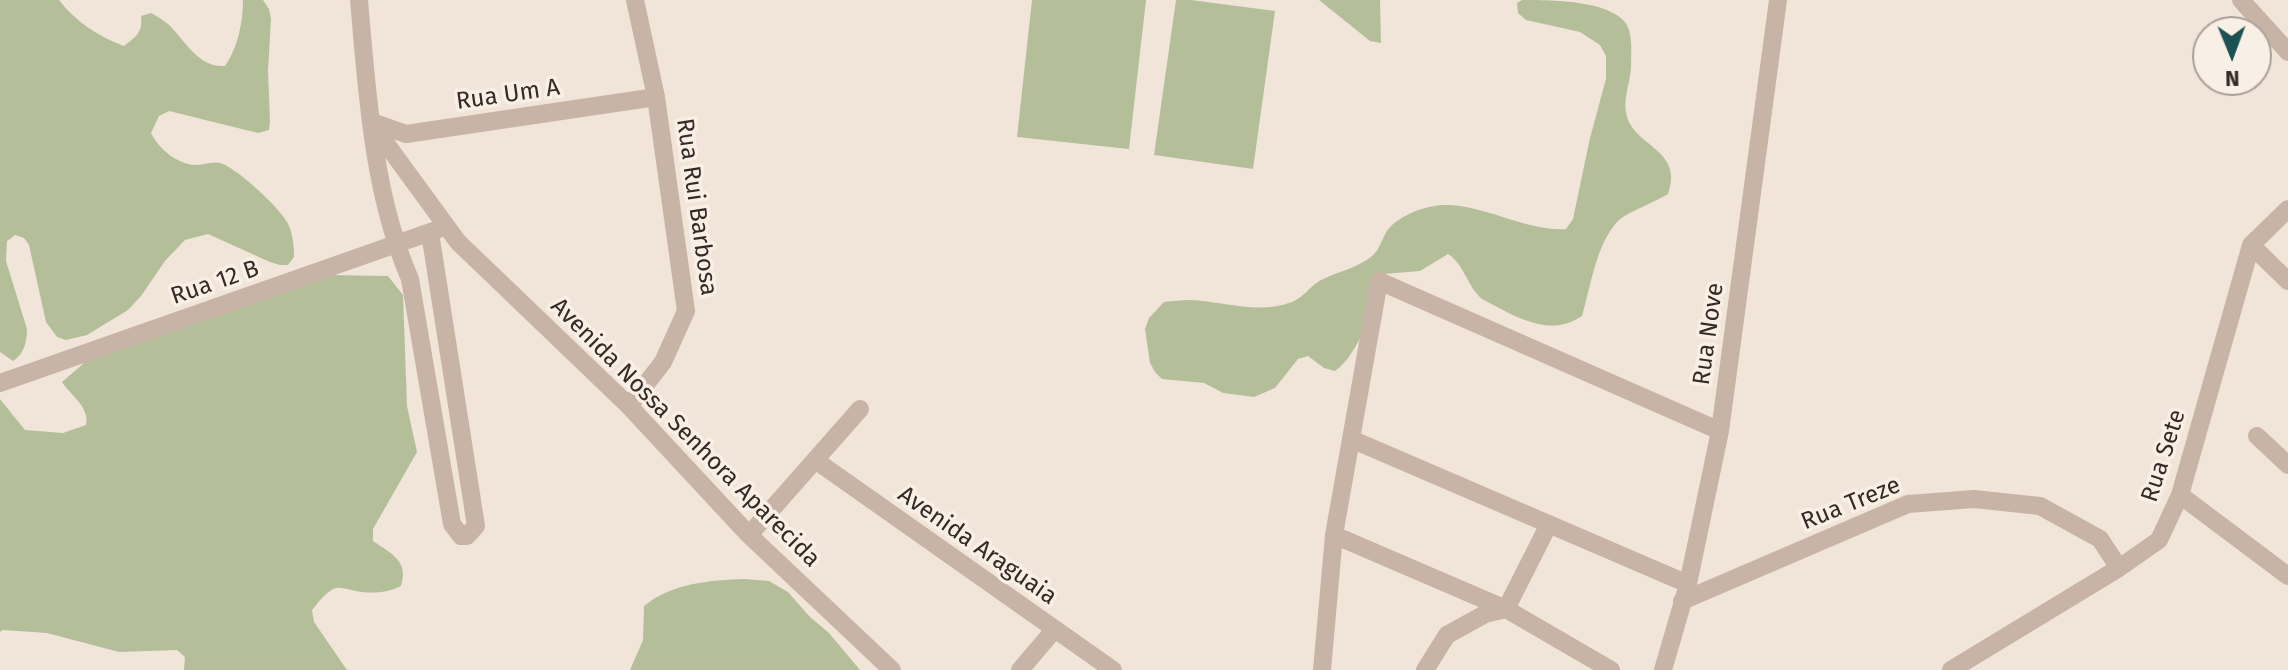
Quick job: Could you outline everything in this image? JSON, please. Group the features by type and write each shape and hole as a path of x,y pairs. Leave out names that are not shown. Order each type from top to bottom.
{"street":[{"path":"359,0 369,121 395,246 410,279 452,524 461,536 467,536 476,526 438,230"},
{"name":"Rua Rui Barbosa","path":"629,406 663,362 686,311 656,97 635,0"},
{"name":"Rua Nove","path":"1663,670 1685,592 1720,431 1778,0"},
{"path":"2241,0 2288,52"},
{"name":"Rua Um A","path":"369,121 406,134 656,97"},
{"name":"Avenida Nossa Senhora Aparecida","path":"369,121 381,134 438,230 458,242 629,406 749,535 892,670"},
{"name":"Rua Sete","path":"1951,670 2119,568 2159,540 2180,495 2251,245 2288,209"},
{"name":"Rua 12 B","path":"0,383 438,230"},
{"path":"2251,245 2288,281"},
{"path":"1322,670 1334,535 1379,281 1720,431"},
{"path":"749,535 860,409"},
{"path":"2257,436 2288,465"},
{"path":"1351,439 1549,524 1685,592"},
{"name":"Avenida Araguaia","path":"815,460 1113,670"},
{"path":"2180,495 2288,576"},
{"name":"Rua Treze","path":"1685,592 1908,504 1974,499 2040,506 2100,539 2119,568"},
{"path":"1425,670 1447,635 1485,614 1506,609 1549,524"},
{"path":"1334,535 1506,609 1611,670"},
{"path":"1020,670 1054,630"}],"green space":[{"path":"0,0 59,0 88,28 124,46 138,34 141,16 151,13 168,24 200,58 207,63 225,66 239,34 243,0 263,0 271,19 269,130 258,133 169,111 159,116 151,133 175,159 195,165 217,163 227,166 269,201 289,226 294,257 288,265 270,262 208,234 185,240 128,310 87,335 66,340 57,337 46,322 29,245 24,238 15,235 7,241 6,261 27,329 26,338 22,351 13,361 0,352"},
{"path":"1032,0 1146,0 1129,149 1017,137"},
{"path":"1176,0 1275,11 1253,169 1154,155"},
{"path":"1319,0 1380,0 1381,43 1370,41"},
{"path":"1522,0 1564,1 1595,6 1619,17 1627,25 1631,52 1625,105 1627,117 1639,136 1657,150 1670,168 1668,194 1622,218 1604,241 1582,316 1572,322 1551,326 1509,313 1482,299 1458,263 1448,254 1420,271 1384,274 1359,340 1352,353 1335,371 1324,368 1308,356 1298,359 1275,388 1254,397 1223,393 1204,383 1162,379 1150,363 1145,329 1149,318 1164,302 1189,300 1267,307 1292,302 1321,280 1371,257 1395,223 1429,207 1462,206 1532,225 1566,229 1573,219 1606,79 1606,56 1600,45 1580,32 1526,20 1518,13 1517,3"},
{"path":"330,275 388,276 403,295 407,406 417,452 373,529 373,541 401,564 401,586 373,593 336,588 312,610 314,622 347,670 184,670 185,657 177,650 119,652 47,633 0,632 0,399 25,430 63,433 86,425 83,407 62,382 91,357"},
{"path":"769,581 788,592 860,670 630,670 643,640 644,606 679,588 705,582"}]}
